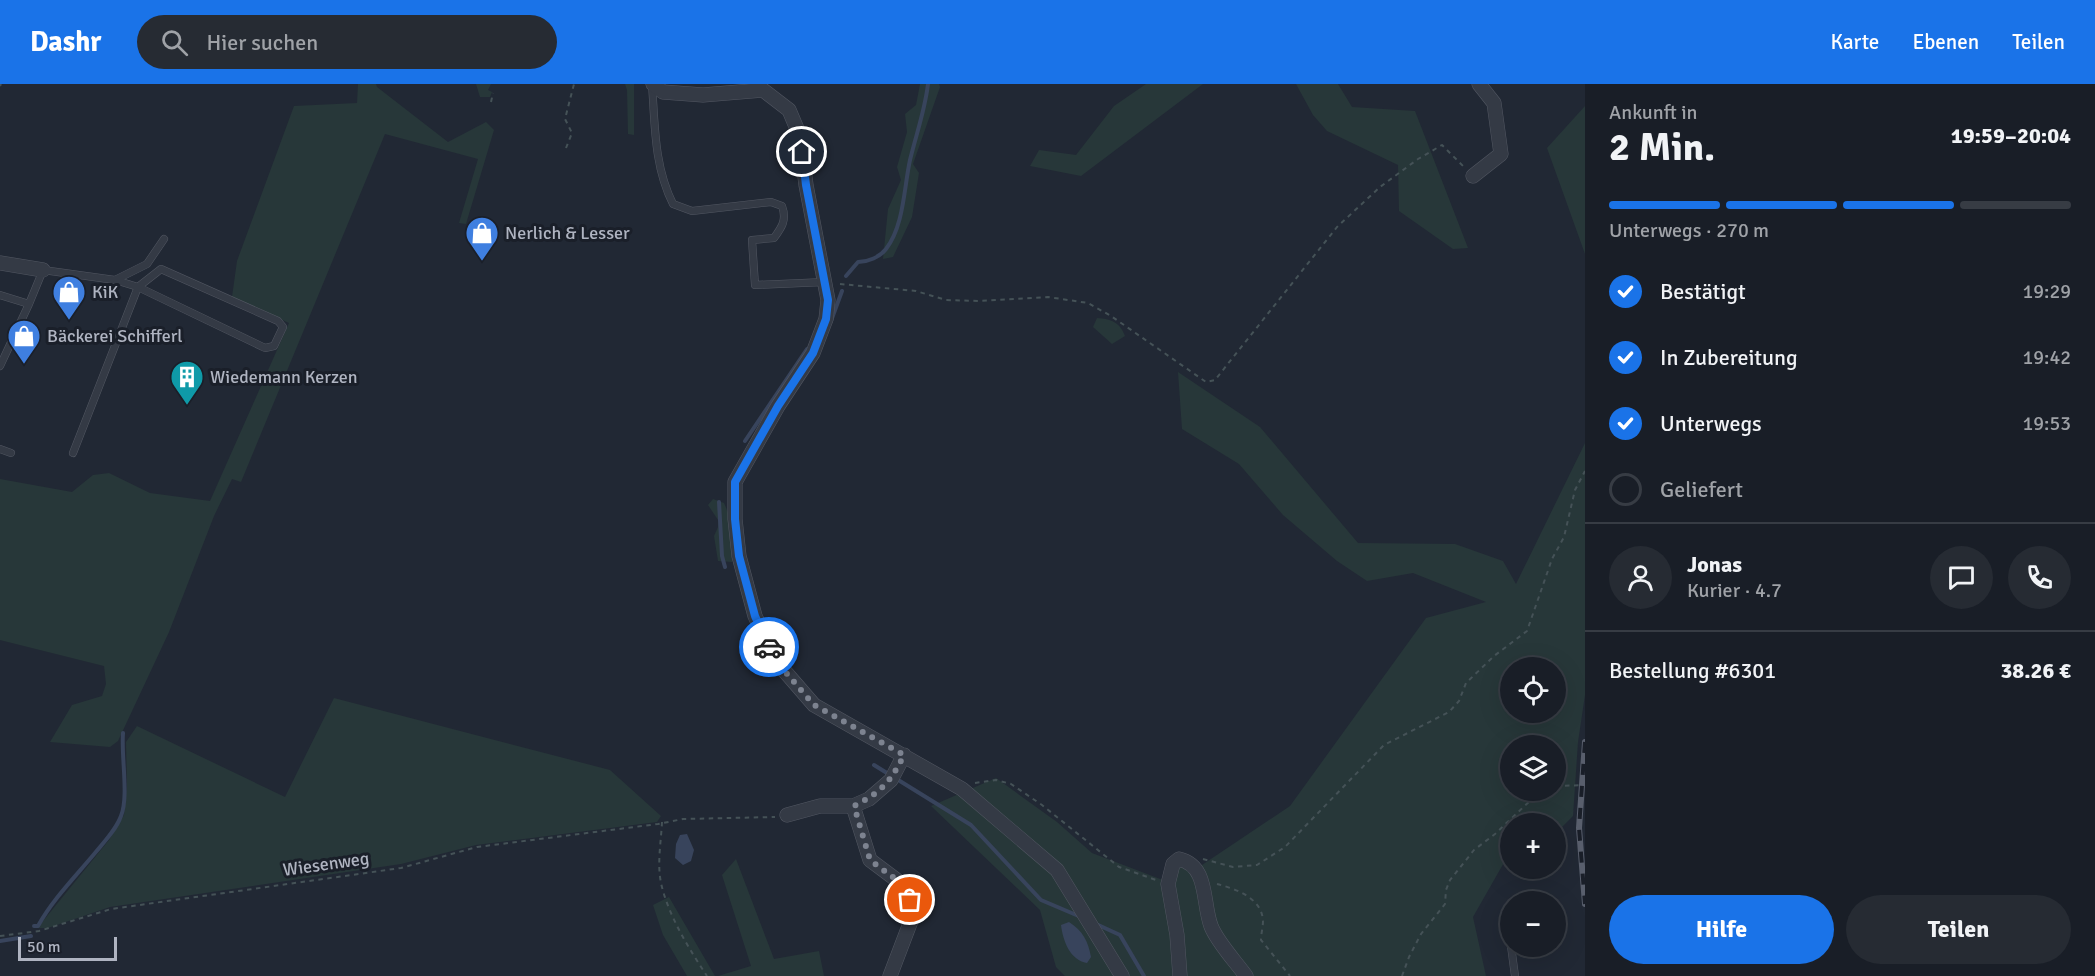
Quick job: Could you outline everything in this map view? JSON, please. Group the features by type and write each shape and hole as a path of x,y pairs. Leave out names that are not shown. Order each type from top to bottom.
{"street":[{"path":"652,84 663,92 703,95 763,90 789,110 800,136 806,185 828,300 826,319 813,353 778,406 735,482 735,519 739,556 755,616 775,660 814,705 962,789 1057,870 1122,976"},
{"path":"1473,176 1501,154 1494,103 1479,84"},
{"path":"0,263 43,270"},
{"path":"787,815 820,806 854,806 869,798 894,774 904,755"},
{"path":"854,806 870,860 906,887 914,913 890,976"},
{"path":"1180,976 1177,935 1168,884 1173,864 1179,859 1188,861 1197,870 1203,881 1212,927 1246,976"}],"lane":[{"path":"652,84 655,143 665,188 673,204 692,211 771,202 782,206 785,215 783,227 774,238 752,240 755,285 825,282"},
{"path":"115,280 147,264 164,239"},
{"path":"0,366 43,270 115,280 138,287 265,348 274,346 283,327 278,321 161,269 138,287 73,453"},
{"path":"0,295 29,304"},
{"path":"0,449 11,453"},
{"path":"1512,957 1515,976"}],"path":[{"path":"566,148 572,133 565,119 574,84"},
{"path":"491,102 493,93"},
{"path":"825,282 916,291 946,300 980,301 1048,297 1088,303 1111,316 1206,382 1215,380 1336,227 1380,187 1418,159 1442,145 1473,176"},
{"path":"1188,861 1206,858 1233,867 1257,865 1285,847 1384,745 1449,712 1459,701 1466,683 1494,656 1527,631 1552,559 1564,537 1575,490 1585,471"},
{"path":"962,789 978,781 996,780 1011,784 1042,805 1119,867 1168,884"},
{"path":"1566,786 1585,785"},
{"path":"1402,976 1420,934 1445,904 1446,890 1450,880 1474,850 1495,834 1530,801"},
{"path":"707,976 687,945 661,883 659,865 662,822 683,819 772,818 787,815"},
{"name":"Wiesenweg","path":"0,936 50,928 111,909 401,868 477,847 662,822"},
{"path":"1203,881 1245,894 1257,904 1263,919 1261,940 1290,976"}],"shaded area":[{"path":"358,84 376,84 448,142 486,122 494,130 466,224 459,223 478,159 385,134 241,482 232,479 214,516 169,632 118,741 110,747 50,742 72,705 102,696 106,684 104,666 0,640 0,479 72,492 93,475 109,473 150,493 210,501 289,323 232,297 237,261 294,106 357,103"},
{"path":"476,84 491,84 488,90 492,92 490,97 480,97"},
{"path":"625,84 634,84 634,135 628,134"},
{"path":"920,84 939,84 940,87 913,164 919,173 912,217 893,257 883,259 888,209 901,180 897,167 907,132 905,114 916,105"},
{"path":"1146,84 1203,84 1081,176 1030,166 1039,150 1076,155 1114,106"},
{"path":"1296,84 1338,84 1352,107 1415,111 1468,248 1453,249 1399,211 1398,165 1327,131 1313,115"},
{"path":"1585,106 1585,254 1547,148"},
{"path":"1097,318 1114,322 1125,336 1112,344 1093,327"},
{"path":"1178,372 1260,427 1358,543 1455,544 1503,561 1516,584 1585,443 1585,695 1578,742 1573,816 1566,823 1566,813 1500,813 1500,870 1473,917 1486,976 1065,976 1056,967 1040,910 931,806 996,778 1057,822 1092,853 1168,882 1172,864 1196,869 1290,806 1426,618 1486,602 1413,573 1367,581 1337,561 1283,515 1239,464 1182,429"},
{"path":"713,499 724,503 729,517 734,540 732,562 718,561 714,536 718,520 708,505"},
{"path":"334,698 610,770 661,816 657,822 476,845 401,864 110,907 48,928 35,928 109,840 124,815 127,785 126,742 137,726 285,797"},
{"path":"736,859 774,959 819,951 824,976 718,976 751,966 722,875"},
{"path":"669,897 715,976 687,976 663,935 653,905"}],"water":[{"path":"687,834 694,850 691,861 683,865 675,858 676,844 680,835"},
{"path":"1069,922 1078,929 1086,941 1091,957 1087,963 1076,958 1068,949 1061,925"}],"waterway":[{"path":"846,276 858,262 874,258 883,252 892,240 900,218 910,160 923,113 928,84"},
{"path":"831,321 842,291"},
{"path":"745,441 807,349"},
{"path":"719,502 722,556 725,567"},
{"path":"34,926 38,926 57,897 106,840 119,821 125,787 123,733"},
{"path":"874,765 971,825 1041,900 1081,917"},
{"path":"1096,924 1120,935 1144,976"},
{"path":"0,941 31,936"}],"railway":[{"path":"1585,742 1579,828 1585,904"}],"way so far":[{"path":"769,647 775,660 814,705 904,755 891,780 869,798 854,806 870,860 906,887 910,900"}],"place":[{"name":"Nerlich & Lesser","path":"482,262"},
{"name":"KiK","path":"69,321"},
{"name":"Bäckerei Schifferl","path":"24,365"},
{"name":"Wiedemann Kerzen","path":"187,406"}],"route":[{"path":"769,647 755,616 739,556 735,519 735,482 778,406 813,353 826,319 828,300 802,152"}]}
